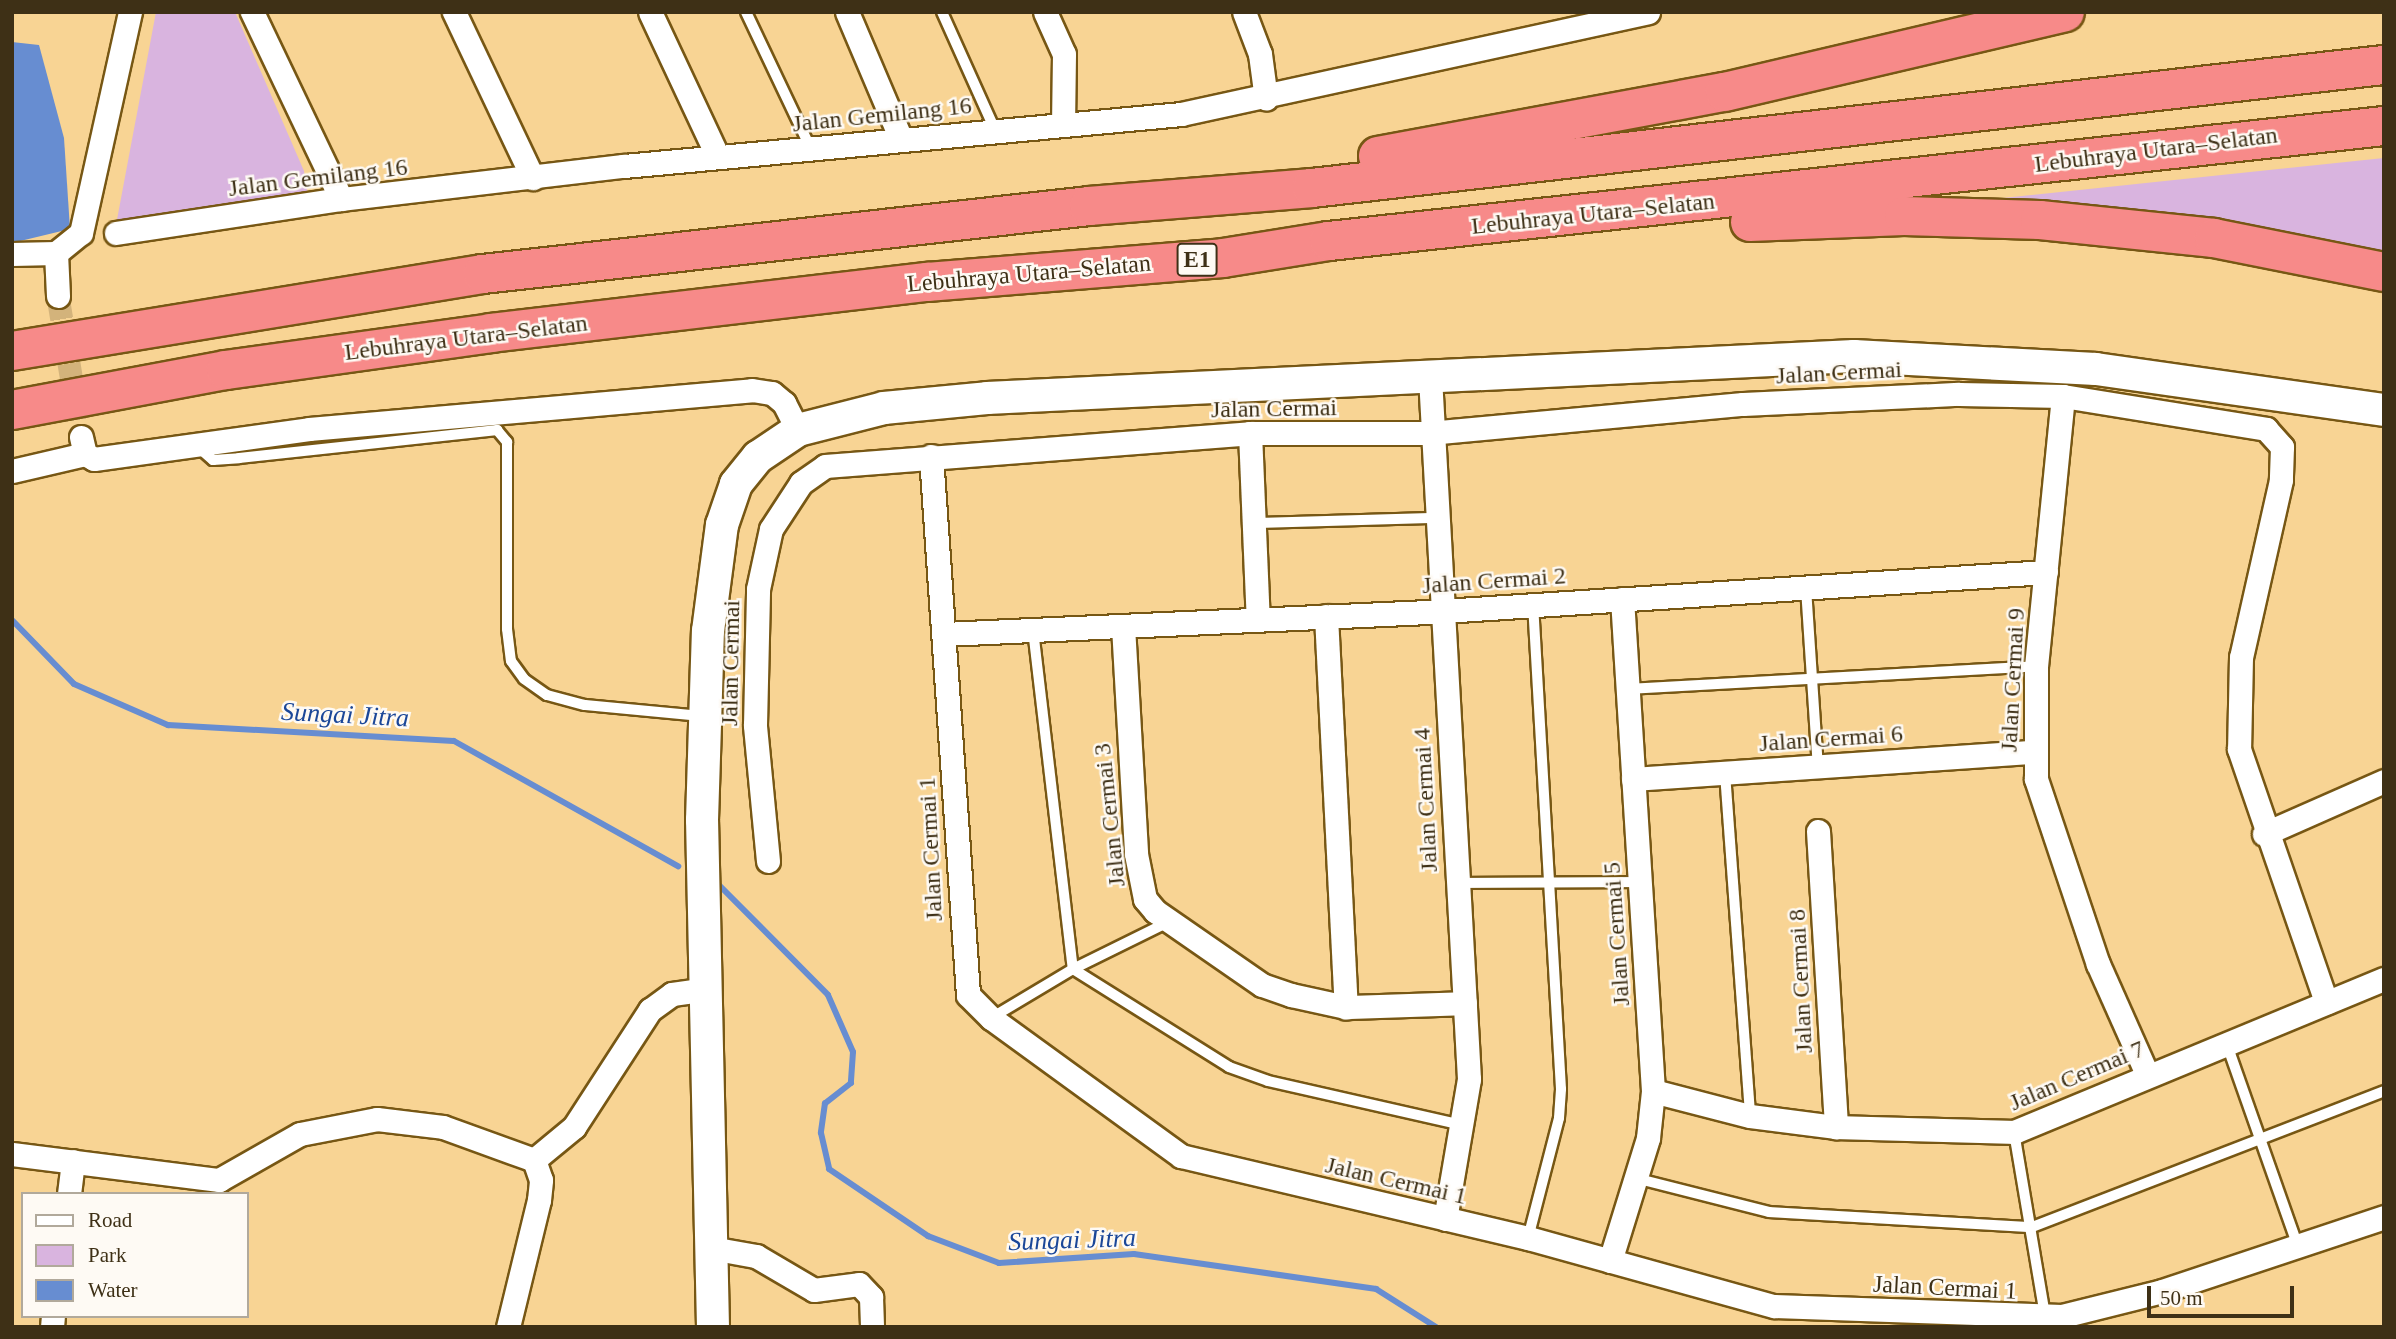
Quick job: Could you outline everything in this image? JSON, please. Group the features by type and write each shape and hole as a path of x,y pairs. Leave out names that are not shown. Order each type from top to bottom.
{"highway":[{"path":"1230,192 1317,167 1897,55 2065,12"},
{"path":"12,351 470,276 1230,192 1312,188 2384,65"},
{"name":"Lebuhraya Utara–Selatan","path":"12,410 226,370 478,335 927,282 1223,258 1329,241 2384,126"},
{"path":"1223,258 1331,259 1743,222 1904,216 2131,229 2261,246 2384,272"}],"street":[{"path":"12,254 56,253 81,233 89,216 130,12"},
{"path":"252,12 341,199"},
{"path":"650,12 718,157"},
{"path":"847,12 901,139"},
{"path":"1045,12 1064,54 1063,123"},
{"path":"1244,12 1260,54 1266,99"},
{"name":"Jalan Gemilang 16","path":"116,233 341,199 718,157 1181,114 1266,99 1648,12"},
{"path":"462,15 533,178"},
{"path":"56,253 58,296"},
{"path":"713,1327 705,716 708,631 722,525 736,484 758,457 797,430 884,408 987,398 1921,357 2096,369 2384,410"},
{"name":"Jalan Cermai 4","path":"1430,377 1429,433 1443,611 1469,1079 1445,1219"},
{"path":"12,471 83,445 94,459 309,429 751,390 772,393 784,402 797,430"},
{"name":"Jalan Cermai","path":"768,861 755,725 754,629 771,529 801,483 825,466 1250,433 1429,433 1743,404 1959,394 2063,396 2143,406 2266,429 2282,447 2281,480 2241,657 2239,749 2264,834 2326,1002"},
{"name":"Jalan Cermai 9","path":"2063,396 2036,666 2033,752 2048,824 2098,964 2147,1074"},
{"path":"1250,433 1258,620"},
{"name":"Jalan Cermai 1","path":"931,456 968,995 991,1018 1181,1156 1528,1238 1763,1305 2045,1317 2118,1304 2384,1217"},
{"name":"Jalan Cermai 2","path":"944,634 1443,611 1806,585 2046,572"},
{"name":"Jalan Cermai 5","path":"1610,1261 1635,1178 1653,1091 1622,598"},
{"path":"1326,616 1346,1007"},
{"name":"Jalan Cermai 3","path":"1123,626 1140,883 1145,899 1170,921 1262,985 1346,1007 1465,1003"},
{"name":"Jalan Cermai 6","path":"1633,779 2033,752"},
{"path":"2264,834 2384,781"},
{"name":"Jalan Cermai 8","path":"1818,831 1836,1127"},
{"name":"Jalan Cermai 7","path":"1653,1091 1750,1116 1836,1127 2014,1132 2147,1074 2384,979"},
{"path":"534,1160 575,1127 650,1010 672,994 708,989"},
{"path":"12,1154 219,1180 300,1134 377,1119 443,1127 534,1160"},
{"path":"508,1327 538,1200 541,1180 534,1160"},
{"path":"69,1192 74,1161"},
{"path":"711,1248 756,1256 814,1290 859,1284 872,1297 872,1327"}],"lane":[{"path":"746,12 811,150"},
{"path":"942,12 995,130"},
{"path":"196,445 213,460 497,430 507,442 507,629 511,662 524,679 547,695 585,705 705,716"},
{"path":"1254,523 1434,518"},
{"path":"1806,585 1818,767"},
{"path":"1528,1238 1559,1108 1551,884 1533,605"},
{"path":"1033,630 1073,969"},
{"path":"1628,689 2036,666"},
{"path":"1724,773 1750,1116"},
{"path":"1457,883 1640,882"},
{"path":"991,1018 1073,969 1170,921"},
{"path":"1073,969 1218,1063 1268,1081 1462,1125"},
{"path":"2226,1042 2257,1139 2298,1247"},
{"path":"1635,1178 1769,1212 2032,1227 2384,1091"},
{"path":"2014,1132 2045,1317"}],"green space":[{"path":"156,12 235,12 304,171 308,196 116,225"},
{"path":"2384,158 2384,269 1898,209"}],"water":[{"path":"12,42 39,45 64,138 70,229 12,243"}],"waterway":[{"name":"Sungai Jitra","path":"12,620 74,684 168,725 454,741 678,866"},
{"name":"Sungai Jitra","path":"713,879 828,995 853,1052 851,1083 825,1103 821,1133 829,1169 928,1236 999,1263 1134,1254 1376,1289 1436,1327"}],"tunnel":[{"path":"58,296 81,437"}]}
